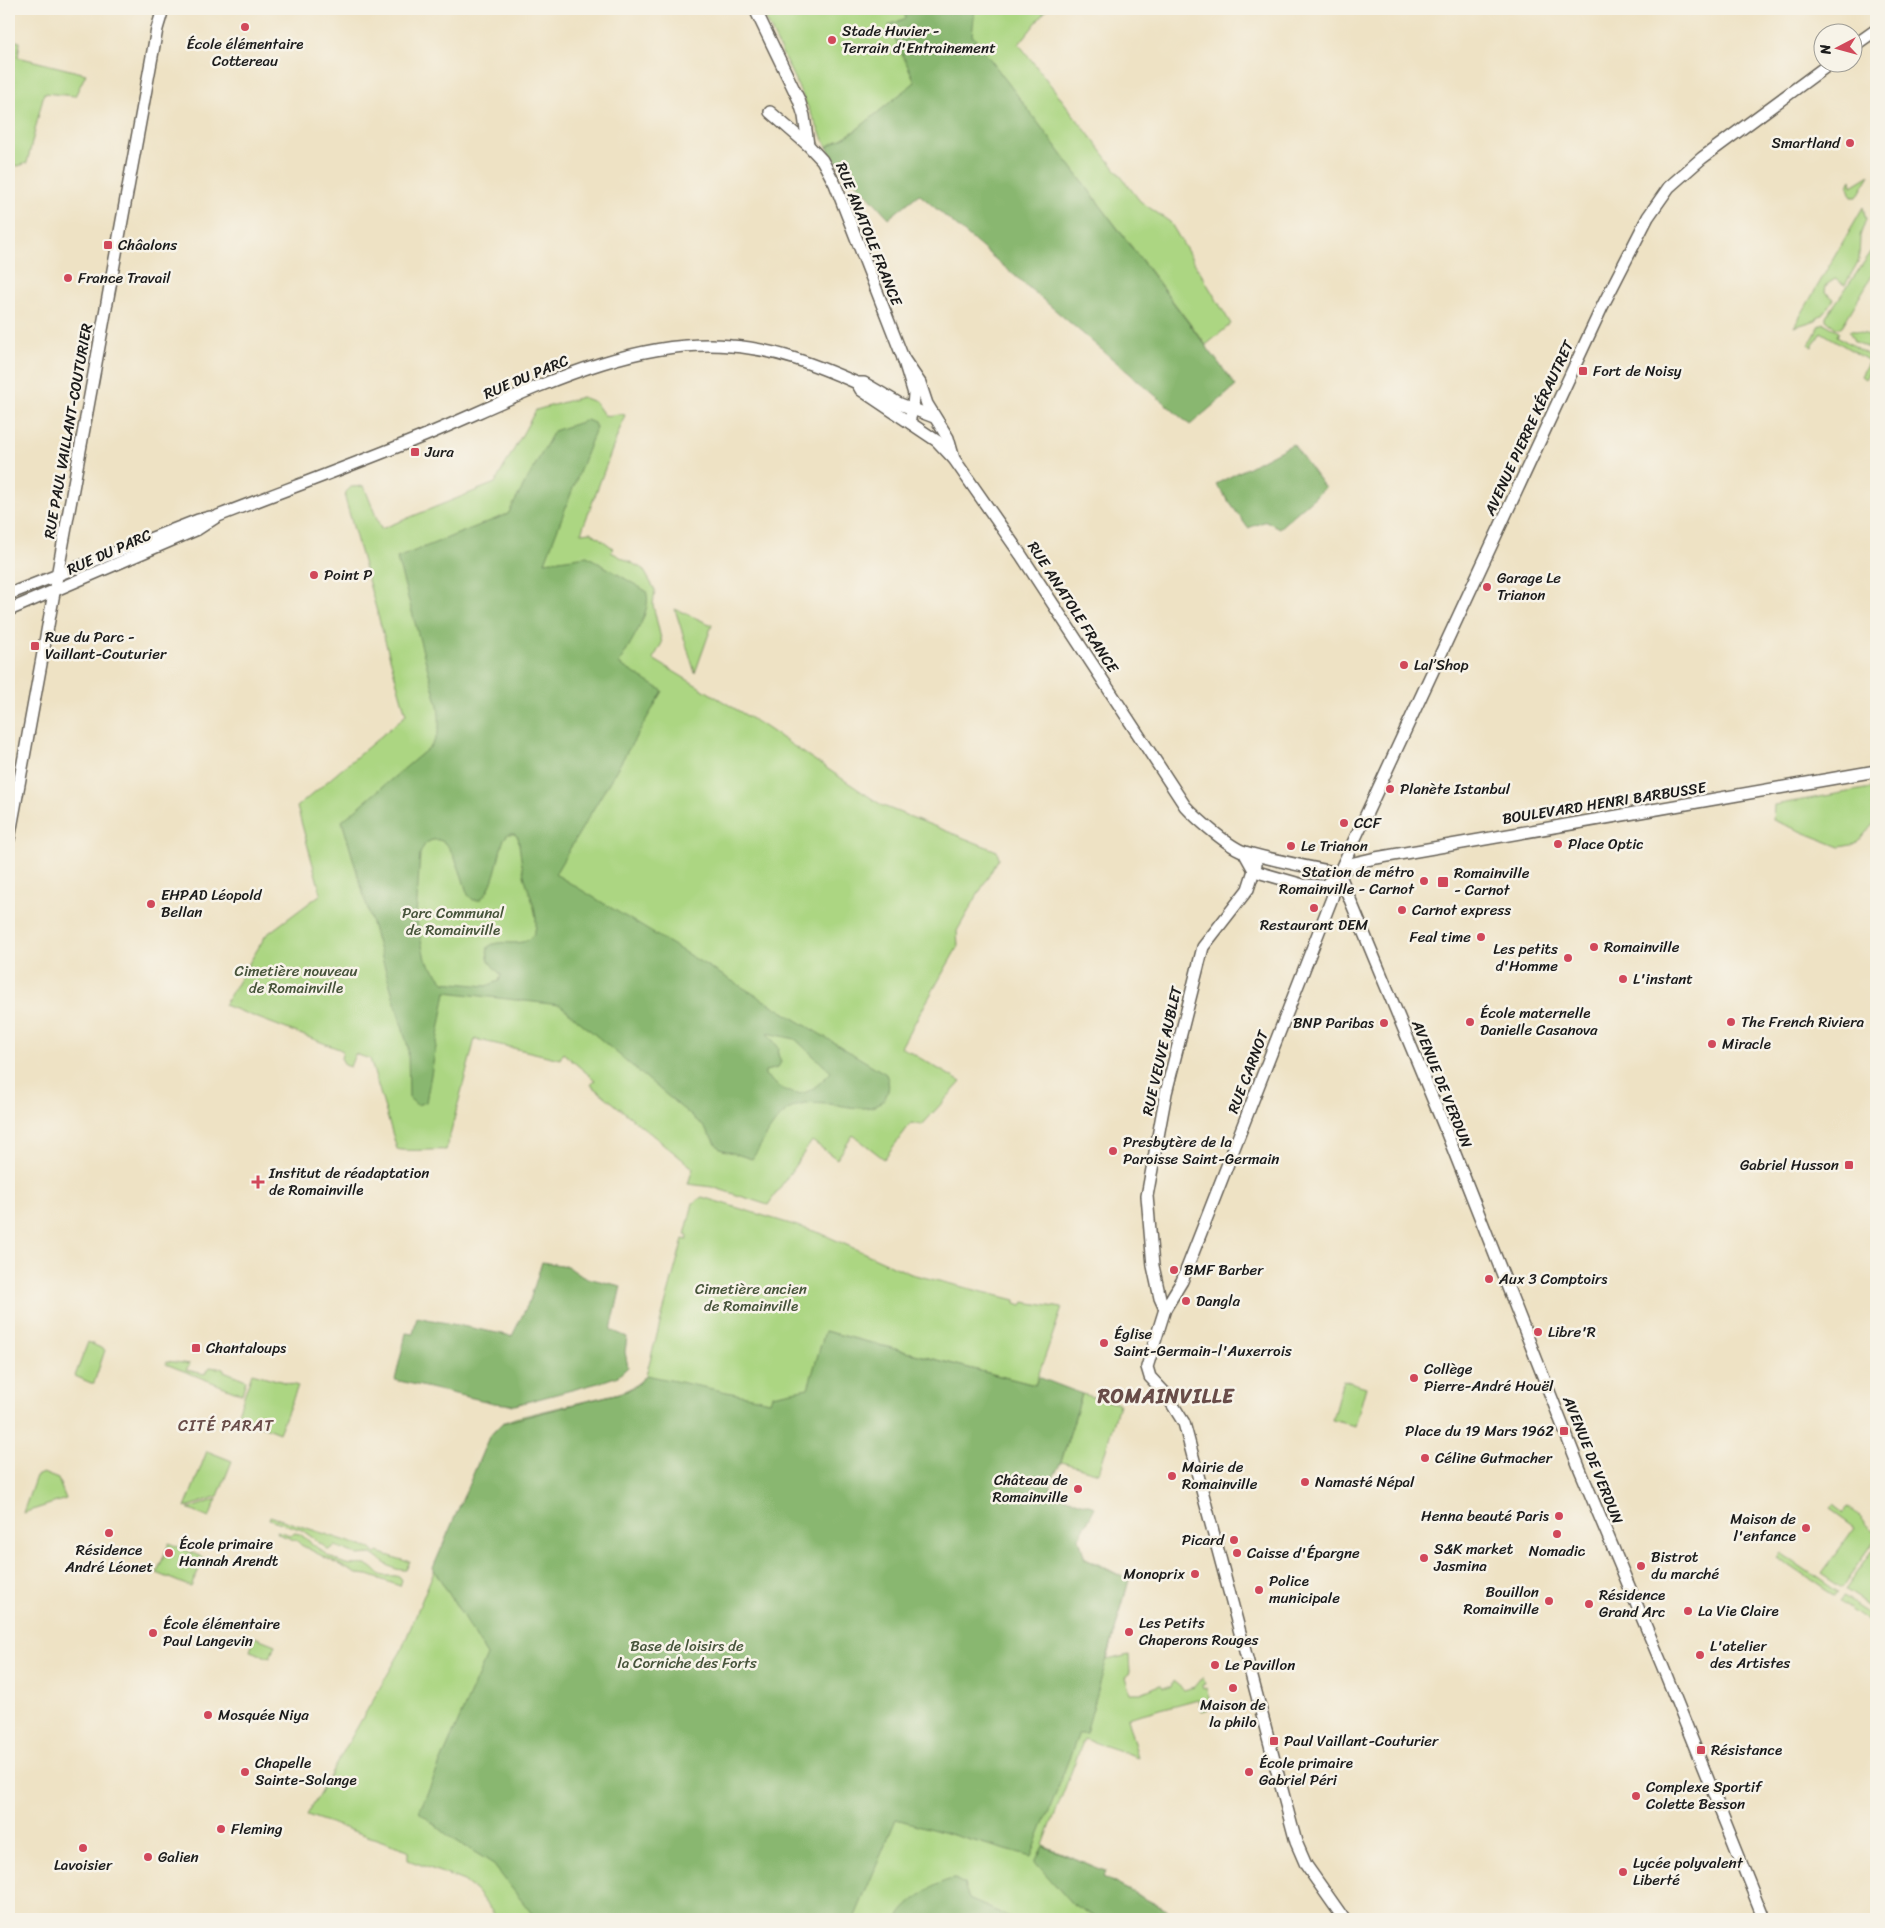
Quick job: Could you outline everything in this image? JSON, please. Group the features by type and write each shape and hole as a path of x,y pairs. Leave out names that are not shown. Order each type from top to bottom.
{"main road":[{"name":"RUE PAUL VAILLANT-COUTURIER","path":"157,28 158,9"},
{"name":"RUE PAUL VAILLANT-COUTURIER","path":"9,840 157,28 163,9"},
{"path":"755,9 799,100 804,116 808,145"},
{"path":"1862,40 1876,30"},
{"name":"AVENUE PIERRE KÉRAUTRET","path":"1339,873 1595,323 1648,217 1669,187 1702,158 1818,72"},
{"name":"RUE ANATOLE FRANCE","path":"770,112 808,145 822,160 835,184 903,358 914,394 913,408 909,421"},
{"name":"RUE DU PARC","path":"9,594 198,520 218,516 418,439 584,369 627,355 680,347 730,346 797,358 857,383 864,383 900,404 934,417"},
{"name":"RUE ANATOLE FRANCE","path":"903,358 920,383 934,417 948,438 954,459 1021,555 1184,806 1196,818 1244,852 1339,873"},
{"name":"RUE DU PARC","path":"857,383 861,390 937,440 954,459"},
{"name":"RUE DU PARC","path":"9,610 198,529 218,516"},
{"name":"BOULEVARD HENRI BARBUSSE","path":"1339,873 1354,863 1417,849 1876,771"},
{"name":"RUE ANATOLE FRANCE","path":"1244,852 1254,870"},
{"path":"1260,856 1254,870 1310,886 1324,886 1339,873"},
{"name":"RUE VEUVE AUBLET","path":"1165,1309 1160,1298 1153,1266 1148,1206 1149,1183 1166,1093 1204,947 1240,901 1252,882 1254,870"},
{"name":"RUE CARNOT","path":"1339,873 1332,898 1182,1281 1165,1309 1148,1364 1150,1377 1166,1394 1184,1423 1287,1813 1306,1865 1344,1919"},
{"name":"AVENUE DE VERDUN","path":"1339,873 1764,1919"}],"green space":[{"path":"761,9 1047,9 1019,44 1140,201 1170,222 1231,324 1206,345 972,36 855,131 827,147"},
{"path":"902,9 975,9 972,35 1236,386 1190,425 919,194 889,218 832,156 827,147 855,131 915,82 889,25 906,18"},
{"path":"9,39 20,42 18,57 86,74 75,96 44,93 27,163 18,166 9,164"},
{"path":"1870,175 1857,197 1852,197 1848,188 1851,179 1852,186"},
{"path":"1863,207 1866,219 1860,236 1859,260 1845,285 1835,279 1826,285 1825,292 1834,299 1823,315 1819,316 1816,320 1794,327"},
{"path":"1876,245 1876,269 1841,328 1836,328 1826,320 1826,317"},
{"path":"1824,323 1839,332 1837,336 1868,355 1873,366 1865,379 1861,376 1869,361 1821,332 1812,347 1809,345 1820,325"},
{"path":"1849,331 1866,334 1873,341 1869,349 1854,341"},
{"path":"582,397 595,402 604,415 625,415 581,533 591,532 613,548 611,552 643,569 655,590 653,605 662,643 653,659 762,725 883,806 997,851 999,858 957,931 958,946 901,1047 961,1082 922,1125 911,1123 884,1159 853,1135 837,1159 812,1141 768,1205 712,1187 688,1184 693,1168 591,1085 595,1080 563,1053 560,1059 475,1039 446,1150 397,1149 370,1059 355,1054 350,1067 345,1065 341,1058 343,1051 339,1049 224,1005 266,935 321,894 297,807 406,715 345,498 346,492 351,487 364,486 381,529 495,483 536,410"},
{"path":"587,420 594,423 596,428 545,562 587,556 646,591 648,599 643,618 619,664 663,691 555,874 886,1074 888,1080 889,1088 886,1096 875,1106 859,1108 813,1104 792,1108 775,1123 752,1159 720,1149 702,1125 560,1005 446,992 426,1102 417,1105 409,1098 408,1047 342,821 431,746 438,732 438,706 397,558 508,514 554,431","holes":["508,834 514,834 518,837 524,875 536,918 536,927 533,934 528,940 523,942 497,943 488,947 489,960 501,975 499,981 486,986 444,982 425,959 416,917 421,851 426,843 433,840 440,840 446,844 456,860 468,895 473,900 480,900 493,880 504,839","767,1033 795,1039 831,1072 807,1092 800,1094 784,1090 765,1075 765,1071 778,1068 781,1061 778,1055 779,1048"]},
{"path":"1293,444 1325,488 1279,528 1266,521 1248,528 1216,484"},
{"path":"675,609 712,625 695,673"},
{"path":"1876,787 1876,821 1856,844 1840,847 1773,820 1774,805"},
{"name":"Base de loisirs de la Corniche des Forts","path":"702,1197 820,1233 911,1274 1015,1300 1015,1303 1022,1305 1024,1302 1062,1308 1035,1385 825,1331 1073,1551 1129,1580 1107,1660 1129,1655 1130,1673 1125,1677 1130,1693 1141,1693 1160,1685 1171,1687 1173,1681 1184,1690 1194,1687 1203,1676 1205,1684 1202,1685 1203,1689 1206,1688 1212,1708 1202,1711 1198,1699 1127,1718 1138,1757 1084,1739 1043,1845 1105,1871 1103,1877 1184,1919 498,1919 476,1891 464,1881 408,1860 408,1850 307,1815 401,1651 489,1437 502,1423 515,1418 620,1392 636,1385 643,1379 646,1375 683,1239 687,1240 688,1236 685,1235 693,1203"},
{"path":"542,1262 567,1266 583,1277 621,1286 611,1330 627,1337 625,1352 628,1367 618,1376 515,1405 494,1403 395,1380 406,1333 413,1334 417,1317 512,1336 530,1300"},
{"name":"Base de loisirs de la Corniche des Forts","path":"825,1331 1035,1385 1038,1377 1082,1394 1061,1462 1051,1482 1050,1493 1095,1507 1079,1538 1085,1559 1129,1580 1086,1733 1079,1733 1031,1857 896,1819 854,1919 536,1919 492,1863 450,1837 419,1812 487,1655 433,1568 489,1437 502,1423 627,1391 639,1383 646,1375 770,1401 772,1395 808,1388"},
{"path":"88,1342 105,1350 94,1383 75,1376"},
{"path":"167,1361 190,1364 186,1370 205,1374 210,1367 224,1369 224,1371 246,1380 242,1394 166,1364"},
{"path":"252,1373 298,1386 279,1433 237,1416"},
{"path":"1343,1380 1366,1387 1355,1426 1332,1420"},
{"path":"1082,1394 1119,1404 1099,1473 1061,1462"},
{"path":"207,1451 232,1461 218,1496 185,1508"},
{"path":"43,1473 58,1479 66,1499 23,1513 36,1476"},
{"path":"217,1499 209,1518 188,1509"},
{"path":"1833,1505 1843,1513 1848,1507 1876,1534 1876,1540 1842,1588 1821,1574 1855,1527 1830,1509"},
{"path":"270,1516 371,1549 376,1554 378,1552 410,1561 406,1570 401,1570 388,1565 372,1554 358,1555 335,1546 329,1550 302,1530 269,1519"},
{"path":"277,1531 290,1535 300,1534 340,1562 349,1565 366,1565 383,1576 400,1577 402,1580 400,1586 368,1575 357,1574 301,1545 297,1541 278,1534"},
{"path":"169,1543 204,1558 191,1587 157,1573"},
{"path":"1876,1547 1876,1610 1845,1590"},
{"path":"1781,1553 1838,1592 1834,1595 1830,1593 1777,1557"},
{"path":"1843,1596 1876,1618 1876,1627 1839,1601"},
{"path":"255,1637 275,1645 270,1658 250,1651"},
{"path":"1043,1846 1105,1871 1103,1877 1184,1919 1099,1919 1072,1904 1035,1862"},
{"path":"955,1879 964,1884 969,1899 1014,1919 897,1919 907,1906 923,1893 940,1883"}],"place":[{"name":"École élémentaire Cottereau","path":"245,27"},
{"name":"Stade Huvier - Terrain d'Entrainement","path":"832,40"},
{"name":"Smartland","path":"1850,143"},
{"name":"Châalons","path":"108,245"},
{"name":"France Travail","path":"68,278"},
{"name":"Fort de Noisy","path":"1583,371"},
{"name":"Jura","path":"415,452"},
{"name":"Point P","path":"314,575"},
{"name":"Garage Le Trianon","path":"1487,587"},
{"name":"Rue du Parc - Vaillant-Couturier","path":"35,646"},
{"name":"Lal’Shop","path":"1404,665"},
{"name":"Planète Istanbul","path":"1390,789"},
{"name":"CCF","path":"1344,823"},
{"name":"Place Optic","path":"1558,844"},
{"name":"Le Trianon","path":"1291,846"},
{"name":"Station de métro Romainville - Carnot","path":"1424,881"},
{"name":"Romainville - Carnot","path":"1443,882"},
{"name":"EHPAD Léopold Bellan","path":"151,904"},
{"name":"Restaurant DEM","path":"1314,908"},
{"name":"Carnot express","path":"1402,910"},
{"name":"Feal time","path":"1481,937"},
{"name":"Romainville","path":"1594,947"},
{"name":"Les petits d'Homme","path":"1568,958"},
{"name":"L'instant","path":"1623,979"},
{"name":"École maternelle Danielle Casanova","path":"1470,1022"},
{"name":"The French Riviera","path":"1731,1022"},
{"name":"BNP Paribas","path":"1384,1023"},
{"name":"Miracle","path":"1712,1044"},
{"name":"Presbytère de la Paroisse Saint-Germain","path":"1113,1151"},
{"name":"Gabriel Husson","path":"1849,1165"},
{"name":"Institut de réadaptation de Romainville","path":"258,1182"},
{"name":"BMF Barber","path":"1174,1270"},
{"name":"Aux 3 Comptoirs","path":"1489,1279"},
{"name":"Dangla","path":"1186,1301"},
{"name":"Libre'R","path":"1538,1332"},
{"name":"Église Saint-Germain-l'Auxerrois","path":"1104,1343"},
{"name":"Chantaloups","path":"196,1348"},
{"name":"Collège Pierre-André Houël","path":"1414,1378"},
{"name":"Place du 19 Mars 1962","path":"1564,1431"},
{"name":"Céline Gutmacher","path":"1425,1458"},
{"name":"Mairie de Romainville","path":"1172,1476"},
{"name":"Namasté Népal","path":"1305,1482"},
{"name":"Château de Romainville","path":"1078,1489"},
{"name":"Henna beauté Paris","path":"1559,1516"},
{"name":"Maison de l'enfance","path":"1806,1528"},
{"name":"Résidence André Léonet","path":"109,1533"},
{"name":"Nomadic","path":"1557,1534"},
{"name":"Picard","path":"1234,1540"},
{"name":"École primaire Hannah Arendt","path":"169,1553"},
{"name":"Caisse d'Épargne","path":"1237,1553"},
{"name":"S&K market Jasmina","path":"1424,1558"},
{"name":"Bistrot du marché","path":"1641,1566"},
{"name":"Monoprix","path":"1195,1574"},
{"name":"Police municipale","path":"1259,1590"},
{"name":"Bouillon Romainville","path":"1549,1601"},
{"name":"Résidence Grand Arc","path":"1589,1604"},
{"name":"La Vie Claire","path":"1688,1611"},
{"name":"Les Petits Chaperons Rouges","path":"1129,1632"},
{"name":"École élémentaire Paul Langevin","path":"153,1633"},
{"name":"L'atelier des Artistes","path":"1700,1655"},
{"name":"Le Pavillon","path":"1215,1665"},
{"name":"Maison de la philo","path":"1233,1688"},
{"name":"Mosquée Niya","path":"208,1715"},
{"name":"Paul Vaillant-Couturier","path":"1274,1741"},
{"name":"Résistance","path":"1701,1750"},
{"name":"Chapelle Sainte-Solange","path":"245,1772"},
{"name":"École primaire Gabriel Péri","path":"1249,1772"},
{"name":"Complexe Sportif Colette Besson","path":"1636,1796"},
{"name":"Fleming","path":"221,1829"},
{"name":"Lavoisier","path":"83,1848"},
{"name":"Galien","path":"148,1857"},
{"name":"Lycée polyvalent Liberté","path":"1623,1872"}],"district":[{"name":"ROMAINVILLE","path":"1166,1396"},
{"name":"CITÉ PARAT","path":"226,1425"}],"park label":[{"name":"Parc Communal de Romainville","path":"453,922"},
{"name":"Cimetière nouveau de Romainville","path":"296,980"},
{"name":"Cimetière ancien de Romainville","path":"751,1298"}]}
